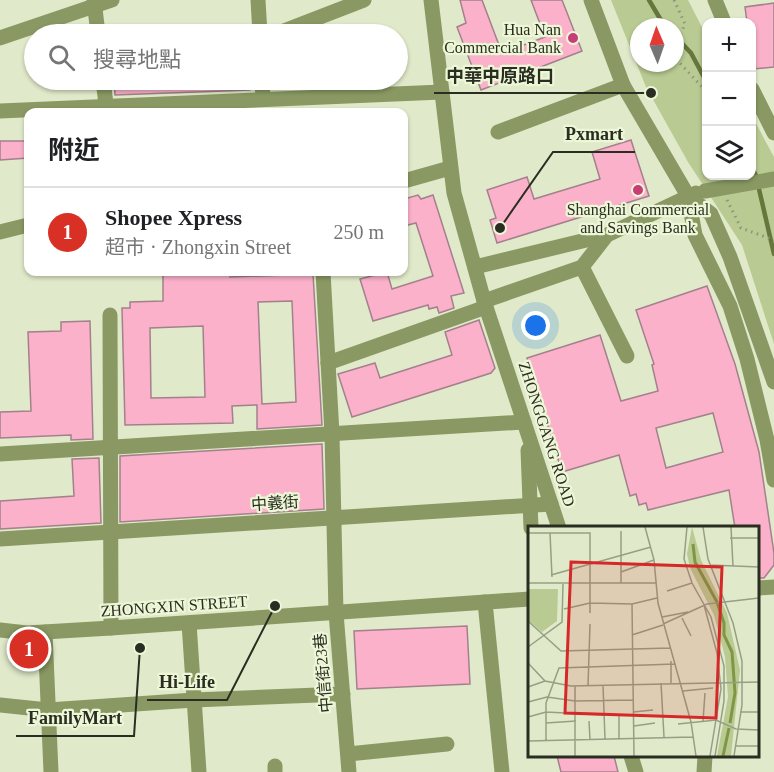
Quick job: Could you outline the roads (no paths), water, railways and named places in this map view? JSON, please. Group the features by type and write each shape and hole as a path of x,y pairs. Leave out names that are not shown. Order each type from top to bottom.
{"street":[{"path":"38,24 94,3 112,0"},
{"path":"258,0 259,24"},
{"path":"302,24 364,0"},
{"name":"ZHONGGANG ROAD","path":"432,0 454,193 485,304 558,526"},
{"path":"591,0 622,85 688,196 695,236 730,306 747,358 767,440 774,480"},
{"path":"715,0 722,18"},
{"path":"94,3 97,24"},
{"path":"0,38 24,29"},
{"path":"498,132 622,85"},
{"path":"104,90 107,108"},
{"path":"263,90 263,99"},
{"path":"135,108 263,99 442,92"},
{"path":"756,97 774,133"},
{"path":"0,111 24,111"},
{"path":"408,179 450,168"},
{"path":"475,267 607,235 688,196 774,179"},
{"path":"688,196 711,214 730,257 774,382"},
{"path":"0,232 24,226"},
{"path":"328,363 582,267 607,235"},
{"path":"582,267 627,356"},
{"name":"中信街23巷","path":"323,276 332,434 336,613 349,772"},
{"path":"110,315 111,628"},
{"path":"0,454 332,434 525,426 531,526"},
{"name":"中義街","path":"0,539 551,504"},
{"path":"759,588 774,587"},
{"name":"ZHONGXIN STREET","path":"0,630 45,632 528,599"},
{"path":"485,602 502,772"},
{"path":"189,623 199,772"},
{"path":"45,632 51,772"},
{"path":"0,705 48,710 194,700 342,694"},
{"path":"348,754 447,744"},
{"path":"631,757 636,772"},
{"path":"704,772 705,757"}],"waterway":[{"path":"649,0 660,18"},
{"path":"684,46 691,53 702,74"},
{"path":"756,176 774,254"}],"place":[{"name":"Hua Nan Commercial Bank","path":"573,38"},
{"name":"中華中原路口","path":"651,93"},
{"name":"Shanghai Commercial and Savings Bank","path":"638,190"},
{"name":"Pxmart","path":"500,228"},
{"name":"Hi-Life","path":"275,606"},
{"name":"FamilyMart","path":"140,648"},
{"name":"Shopee Xpress","path":"29,649"}]}
